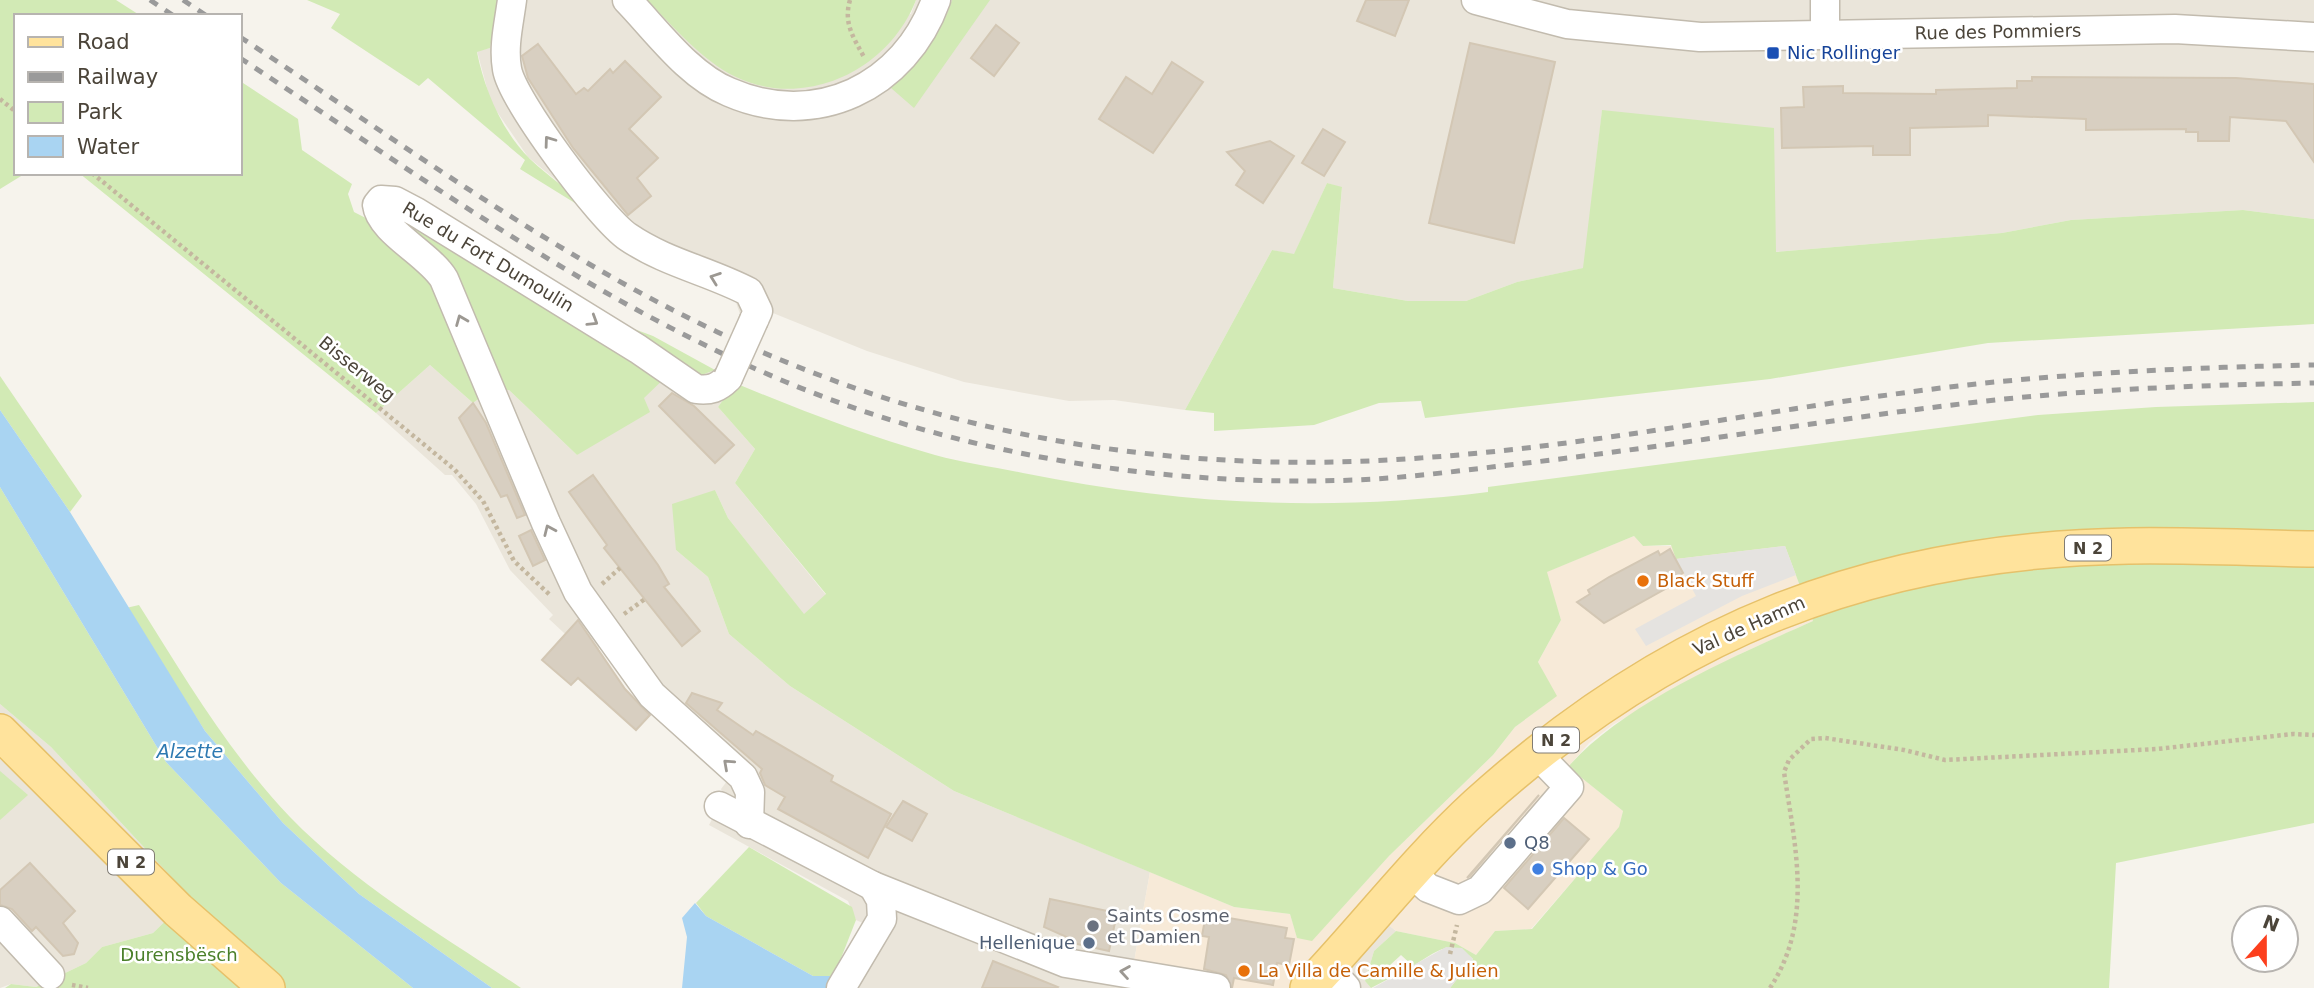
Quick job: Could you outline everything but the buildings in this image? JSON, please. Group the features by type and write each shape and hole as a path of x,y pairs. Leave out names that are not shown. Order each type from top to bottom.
{"main road":[{"name":"Val de Hamm","path":"1327,981 1411,872 1476,807 1536,754 1597,708 1662,666 1785,607 1865,580 2004,555 2127,546 2314,549"},
{"name":"N 2","path":"0,732 178,910 267,988"}],"street":[{"name":"Rue du Fort Dumoulin","path":"512,0 506,45 507,70 515,94 590,196 625,236 672,263 749,292 758,311 728,378 708,391 696,389 638,349 416,212 388,199 381,200 377,205 382,218 438,268 444,279 586,592 652,695 743,778 750,792 749,824"},
{"path":"627,0 695,70 728,92 766,104 805,106 844,98 879,80 907,54 928,21 936,0"},
{"name":"Rue des Pommiers","path":"1476,0 1567,24 1700,37 2175,29 2314,37"},
{"path":"1825,0 1825,35"},
{"path":"1411,872 1428,888 1459,900 1480,890 1569,787 1536,754"},
{"path":"719,806 873,887 1066,963 1216,988"},
{"path":"841,988 882,919 881,900 873,887"},
{"path":"0,921 50,975"}],"path":[{"path":"850,0 846,12 848,28 879,80"},
{"path":"0,99 14,110"},
{"name":"Bisserweg","path":"94,175 454,469 483,501 514,561 541,589 556,599 586,592"},
{"path":"586,592 620,568"},
{"path":"1770,988 1782,970 1797,923 1800,877 1784,772 1789,760 1811,739 1825,738 1904,750 1945,761 2157,749 2293,734 2314,735"}],"shaded area":[{"path":"498,0 647,0 706,57 911,14 916,0 2314,0 2314,219 2243,210 2071,220 2002,233 1775,252 1602,111 1584,268 1517,282 1466,301 1408,301 1333,288 1342,188 1327,183 1294,255 1272,250 1185,410 1114,400 1069,401 964,382 867,351 768,311 762,324 740,314 734,297 580,200 528,157 491,103 477,51 490,48"},
{"path":"430,365 473,403 490,390 509,390 577,455 671,372 699,376 715,370 735,383 718,407 755,449 735,483 826,595 804,615 728,518 715,490 676,550 708,577 729,634 790,686 954,791 1150,872 1132,973 1216,988 856,988 887,934 856,920 848,901 709,825 724,796 721,789 730,777 601,646 592,659 549,619 553,615 510,570 476,504 452,475 445,475 376,413"},
{"path":"1634,536 1643,546 1785,546 1813,621 1740,654 1614,724 1589,743 1568,767 1623,811 1619,828 1531,929 1495,931 1476,955 1455,943 1396,931 1375,914 1308,988 1216,988 1132,973 1150,872 1234,907 1290,914 1297,937 1312,940 1389,856 1493,755 1515,727 1556,696 1538,662 1561,620 1546,572"},
{"path":"1785,546 1796,575 1742,596 1646,646 1635,629 1696,596 1676,559"},
{"path":"0,704 51,747 190,897 153,933 102,947 86,963 36,987 11,984 0,988"},
{"path":"1375,914 1396,931 1374,951 1365,981 1371,988 1308,988"},
{"path":"1446,947 1462,948 1473,959 1450,988 1373,988"}],"green space":[{"path":"0,0 116,0 138,14 14,14 14,175 23,175 0,189"},
{"path":"307,0 498,0 490,48 477,52 484,80 496,109 511,136 530,159 591,213 520,169 525,160 428,78 419,86 331,28 340,14"},
{"path":"647,0 916,0 903,25 886,46 866,64 817,86 790,89 763,86 723,70 688,42"},
{"path":"952,0 990,0 914,108 891,88 928,48"},
{"path":"242,82 298,119 302,150 352,184 348,194 354,212 397,234 377,205 618,323 653,336 715,370 699,376 671,372 644,398 650,412 577,455 509,390 490,390 473,403 430,365 376,413 81,175 242,175"},
{"path":"1602,110 1774,128 1776,252 2002,233 2071,220 2243,210 2314,219 2314,324 1988,343 1770,379 1425,418 1421,401 1379,403 1314,425 1214,431 1214,413 1185,410 1272,250 1294,254 1327,183 1342,187 1333,288 1408,301 1466,301 1517,282 1583,268"},
{"path":"0,376 82,496 70,512 0,410"},
{"path":"735,383 859,431 957,460 1082,484 1140,492 1255,502 1312,503 1370,502 1488,492 1488,487 2038,415 2156,407 2314,402 2314,823 2116,863 2109,988 1450,988 1473,959 1465,952 1450,948 1436,952 1413,966 1401,955 1389,966 1396,975 1371,988 1365,981 1374,951 1396,931 1455,943 1476,955 1495,931 1532,929 1619,827 1623,811 1568,767 1591,744 1650,702 1716,666 1813,621 1785,546 1676,559 1671,545 1643,546 1634,536 1547,572 1561,620 1538,662 1557,696 1515,727 1493,755 1389,856 1312,941 1297,938 1290,914 1234,907 954,791 790,686 729,634 708,577 676,550 672,504 715,490 728,518 804,614 826,594 735,483 755,449 718,407"},
{"name":"Durensbësch","path":"0,487 166,762 281,883 413,988 5,988 11,984 36,987 86,963 102,947 153,933 190,897 51,747 0,704"},
{"path":"139,605 228,741 290,817 316,842 372,887 521,988 492,988 359,894 283,823 205,731 126,608"},
{"path":"0,771 28,795 0,820"},
{"path":"749,847 852,907 856,920 834,976 813,976 706,916 696,903"}],"water":[{"name":"Alzette","path":"0,410 70,512 205,731 283,823 359,894 492,988 413,988 281,883 166,762 0,487"},
{"path":"695,903 706,916 813,976 834,976 855,988 682,988 687,937 682,918"}],"railway":[{"path":"150,0 171,14"},
{"path":"183,0 204,14"},
{"path":"242,38 510,216 650,298 722,334 871,394 1025,434 1103,448 1261,462 1420,458 1561,444 1844,401 1985,383 2149,371 2314,365"},
{"path":"242,59 506,233 643,313 714,349 786,382 854,408 923,430 1065,461 1138,472 1210,478 1283,481 1375,479 1577,457 1986,401 2150,388 2314,383"}],"place":[{"name":"Nic Rollinger","path":"1773,53"},
{"name":"Black Stuff","path":"1643,581"},
{"name":"Q8","path":"1510,843"},
{"name":"Shop & Go","path":"1538,869"},
{"name":"Saints Cosme et Damien","path":"1093,926"},
{"name":"Hellenique","path":"1089,943"},
{"name":"La Villa de Camille & Julien","path":"1244,971"}]}
